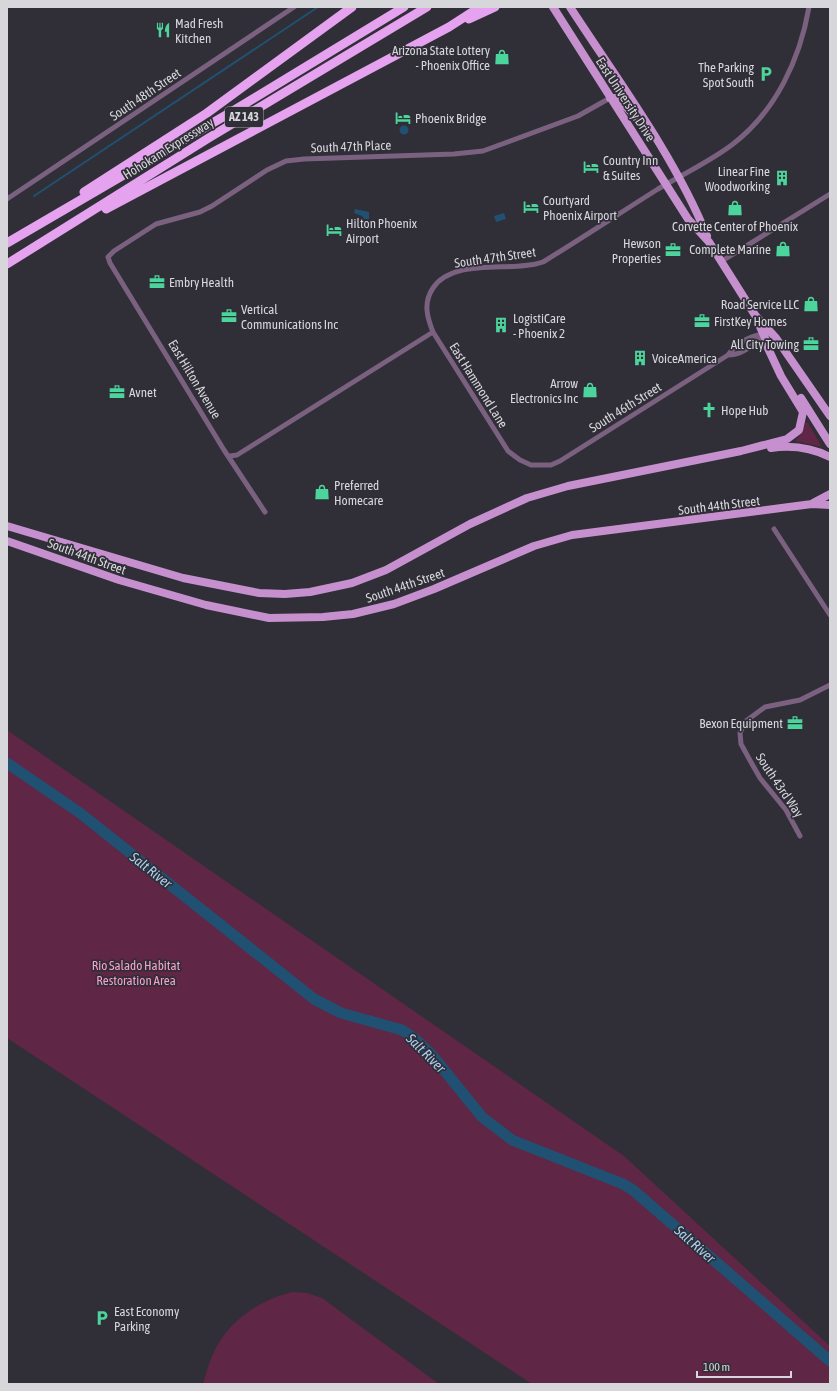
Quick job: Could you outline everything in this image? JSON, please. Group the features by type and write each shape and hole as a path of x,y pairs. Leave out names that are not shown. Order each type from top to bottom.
{"highway":[{"path":"42,222 87,190 207,112 352,7"},
{"name":"Hohokam Expressway","path":"7,243 228,114 404,7"},
{"name":"Hohokam Expressway","path":"7,264 201,143 427,7"},
{"path":"449,27 480,7"},
{"path":"62,231 449,27 495,7"}],"main road":[{"name":"East University Drive","path":"553,7 688,219 709,242 722,261 765,332 830,416"},
{"name":"East University Drive","path":"570,7 679,177 697,212 709,242"},
{"path":"610,98 618,98 655,138"},
{"name":"East University Drive","path":"765,332 766,344 830,444"},
{"path":"741,451 792,437 799,430 803,418 801,408 781,376 766,344"},
{"path":"741,451 795,446 808,448 830,457"},
{"name":"South 44th Street","path":"7,526 183,578 259,593 285,594 310,592 352,583 386,570 489,514 527,498 568,486 741,451"},
{"path":"812,504 830,494"},
{"path":"812,504 830,505"},
{"name":"South 44th Street","path":"7,541 120,580 206,604 269,618 323,617 353,614 394,604 434,589 534,546 572,535 812,504"}],"street":[{"name":"South 48th Street","path":"7,199 294,7"},
{"path":"679,177 734,144 763,115 783,86 795,62 806,28 809,7"},
{"name":"South 47th Place","path":"108,257 114,251 156,224 200,212 212,206 267,170 286,161 304,159 454,154 483,151 578,116 610,98"},
{"name":"South 47th Street","path":"426,305 429,293 435,284 446,275 467,269 531,266 543,262 679,177"},
{"path":"722,261 830,194"},
{"name":"East Hilton Avenue","path":"108,257 110,263 224,450 230,456 265,512"},
{"name":"East Hammond Lane","path":"426,305 427,318 433,332 508,451 516,458 531,465"},
{"path":"230,456 237,456 433,332"},
{"name":"South 46th Street","path":"728,355 737,355 755,344 765,332"},
{"name":"South 46th Street","path":"531,465 551,465 560,460 728,355 733,348 739,344 752,336 765,332"},
{"path":"774,528 830,615"},
{"name":"South 43rd Way","path":"800,836 786,810 760,778 741,744 740,733 746,721 765,707 800,700 830,685"}],"green space":[{"path":"806,422 822,447 795,441 801,434"},
{"name":"Rio Salado Habitat Restoration Area","path":"7,730 624,1156 830,1346 830,1384 532,1384 7,1038"},
{"path":"293,1292 307,1293 322,1298 439,1384 203,1384 214,1352 220,1341 237,1321 247,1313 269,1300"}],"water":[{"path":"402,126 406,126 408,130 406,134 402,134 400,132 400,128"},
{"path":"355,209 369,212 369,219 364,219 362,216 354,213"},
{"path":"504,213 506,219 496,222 494,216"}],"waterway":[{"path":"34,196 318,7"},
{"name":"Salt River","path":"7,763 80,813 314,999 341,1013 402,1030 414,1038 432,1055 482,1117 512,1140 623,1184 633,1190 830,1361"}],"place":[{"name":"Mad Fresh Kitchen","path":"163,30"},
{"name":"Arizona State Lottery - Phoenix Office","path":"502,57"},
{"name":"The Parking Spot South","path":"766,74"},
{"name":"Phoenix Bridge","path":"403,118"},
{"name":"Country Inn & Suites","path":"591,167"},
{"name":"Linear Fine Woodworking","path":"782,178"},
{"name":"Courtyard Phoenix Airport","path":"531,207"},
{"name":"Corvette Center of Phoenix","path":"735,208"},
{"name":"Hilton Phoenix Airport","path":"334,230"},
{"name":"Complete Marine","path":"783,249"},
{"name":"Hewson Properties","path":"673,250"},
{"name":"Embry Health","path":"157,282"},
{"name":"Road Service LLC","path":"811,304"},
{"name":"Vertical Communications Inc","path":"229,316"},
{"name":"FirstKey Homes","path":"702,321"},
{"name":"LogistiCare - Phoenix 2","path":"501,325"},
{"name":"All City Towing","path":"811,344"},
{"name":"VoiceAmerica","path":"640,358"},
{"name":"Arrow Electronics Inc","path":"590,390"},
{"name":"Avnet","path":"117,392"},
{"name":"Hope Hub","path":"709,410"},
{"name":"Preferred Homecare","path":"322,492"},
{"name":"Bexon Equipment","path":"795,723"},
{"name":"East Economy Parking","path":"102,1318"}]}
